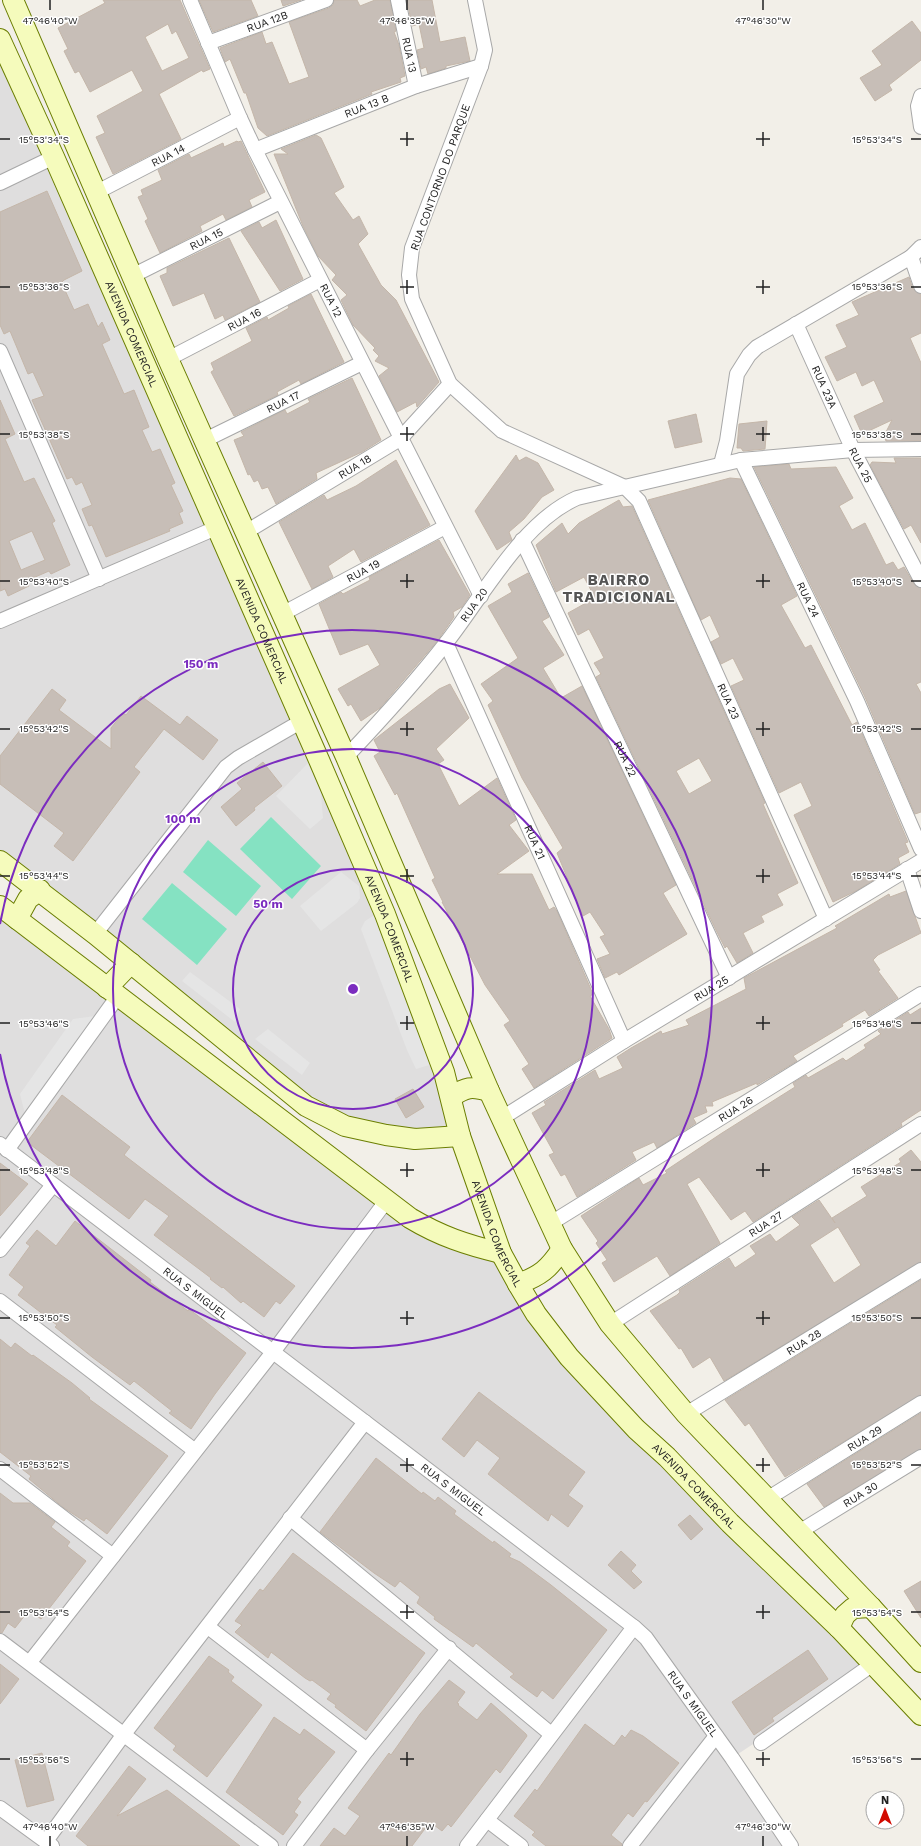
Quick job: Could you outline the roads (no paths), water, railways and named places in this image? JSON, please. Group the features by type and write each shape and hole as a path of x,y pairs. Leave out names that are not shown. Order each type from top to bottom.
{"street":[{"name":"AVENIDA COMERCIAL","path":"13,0 168,359 346,757 489,1091 551,1223 562,1250 610,1324 686,1414 918,1654"},
{"name":"RUA 12","path":"190,0 240,118 280,202 481,596"},
{"name":"RUA 12B","path":"208,43 326,0"},
{"name":"RUA 13","path":"398,0 416,86"},
{"name":"RUA CONTORNO DO PARQUE","path":"475,0 484,50 481,66 412,248 409,275 412,299 450,384 502,431 625,486"},
{"name":"AVENIDA COMERCIAL","path":"0,39 39,122 216,528 278,666 385,914 444,1072 460,1136 501,1253 518,1284 536,1314 569,1357 631,1423 667,1457 730,1523 838,1628 921,1715"},
{"name":"RUA 13 B","path":"255,150 416,86 481,66"},
{"path":"921,96 918,106 921,127"},
{"path":"39,122 62,111"},
{"name":"RUA 14","path":"97,192 240,118"},
{"path":"0,183 54,157"},
{"name":"RUA 15","path":"132,276 280,202"},
{"path":"92,243 114,233"},
{"path":"720,464 728,441 737,374 749,355 757,347 911,257 921,247"},
{"path":"911,257 921,286"},
{"name":"RUA 16","path":"168,359 320,280"},
{"name":"RUA 23A","path":"796,324 853,450"},
{"path":"0,351 99,579"},
{"name":"RUA 17","path":"205,440 362,363"},
{"name":"RUA 18","path":"246,532 400,439 450,384"},
{"path":"853,450 921,449"},
{"name":"RUA 25","path":"741,460 853,450 921,580"},
{"path":"625,486 741,460"},
{"name":"RUA 24","path":"741,460 857,701 921,849"},
{"name":"RUA 20","path":"346,757 397,702 446,643 522,540 561,505 577,498 625,486"},
{"name":"RUA 23","path":"625,486 639,501 826,919"},
{"name":"RUA 19","path":"282,614 445,527"},
{"path":"0,621 216,528"},
{"name":"RUA 22","path":"522,540 729,978"},
{"path":"247,596 258,587 269,585"},
{"name":"RUA 21","path":"446,643 624,1041"},
{"path":"278,666 293,664 300,656"},
{"path":"95,934 226,767 238,758 302,721"},
{"path":"0,861 40,890 95,934 306,1106 346,1126 386,1135 415,1139 460,1136"},
{"name":"RUA 25","path":"502,1118 624,1041 826,919 906,868 921,861"},
{"path":"906,868 921,911"},
{"path":"17,919 28,899 40,890"},
{"path":"0,906 410,1218 436,1233 463,1244 501,1253"},
{"path":"4,1147 131,963"},
{"name":"RUA 26","path":"551,1223 921,994"},
{"path":"451,1097 463,1089 475,1088 489,1091"},
{"name":"RUA 27","path":"610,1324 921,1124"},
{"name":"RUA S MIGUEL","path":"4,1147 634,1627 646,1638 716,1736 791,1846"},
{"path":"0,1250 53,1185"},
{"path":"30,1662 194,1450 273,1352 387,1200"},
{"path":"518,1284 541,1274 552,1264 562,1250"},
{"name":"RUA 28","path":"686,1414 921,1270"},
{"path":"0,1301 194,1450"},
{"name":"RUA 29","path":"767,1499 921,1403"},
{"path":"0,1808 49,1843 124,1734 365,1422"},
{"name":"RUA 30","path":"799,1532 921,1457"},
{"path":"0,1469 112,1556"},
{"path":"290,1518 449,1648 551,1734"},
{"path":"838,1628 846,1615 853,1608 871,1607"},
{"path":"208,1627 367,1750"},
{"path":"467,1846 634,1627"},
{"path":"0,1641 30,1662 271,1846"},
{"path":"294,1846 367,1750 449,1648"},
{"path":"761,1743 873,1664"},
{"path":"630,1846 716,1736"},
{"path":"487,1820 521,1846"}],"district":[{"name":"BAIRRO TRADICIONAL","path":"619,588"}]}
